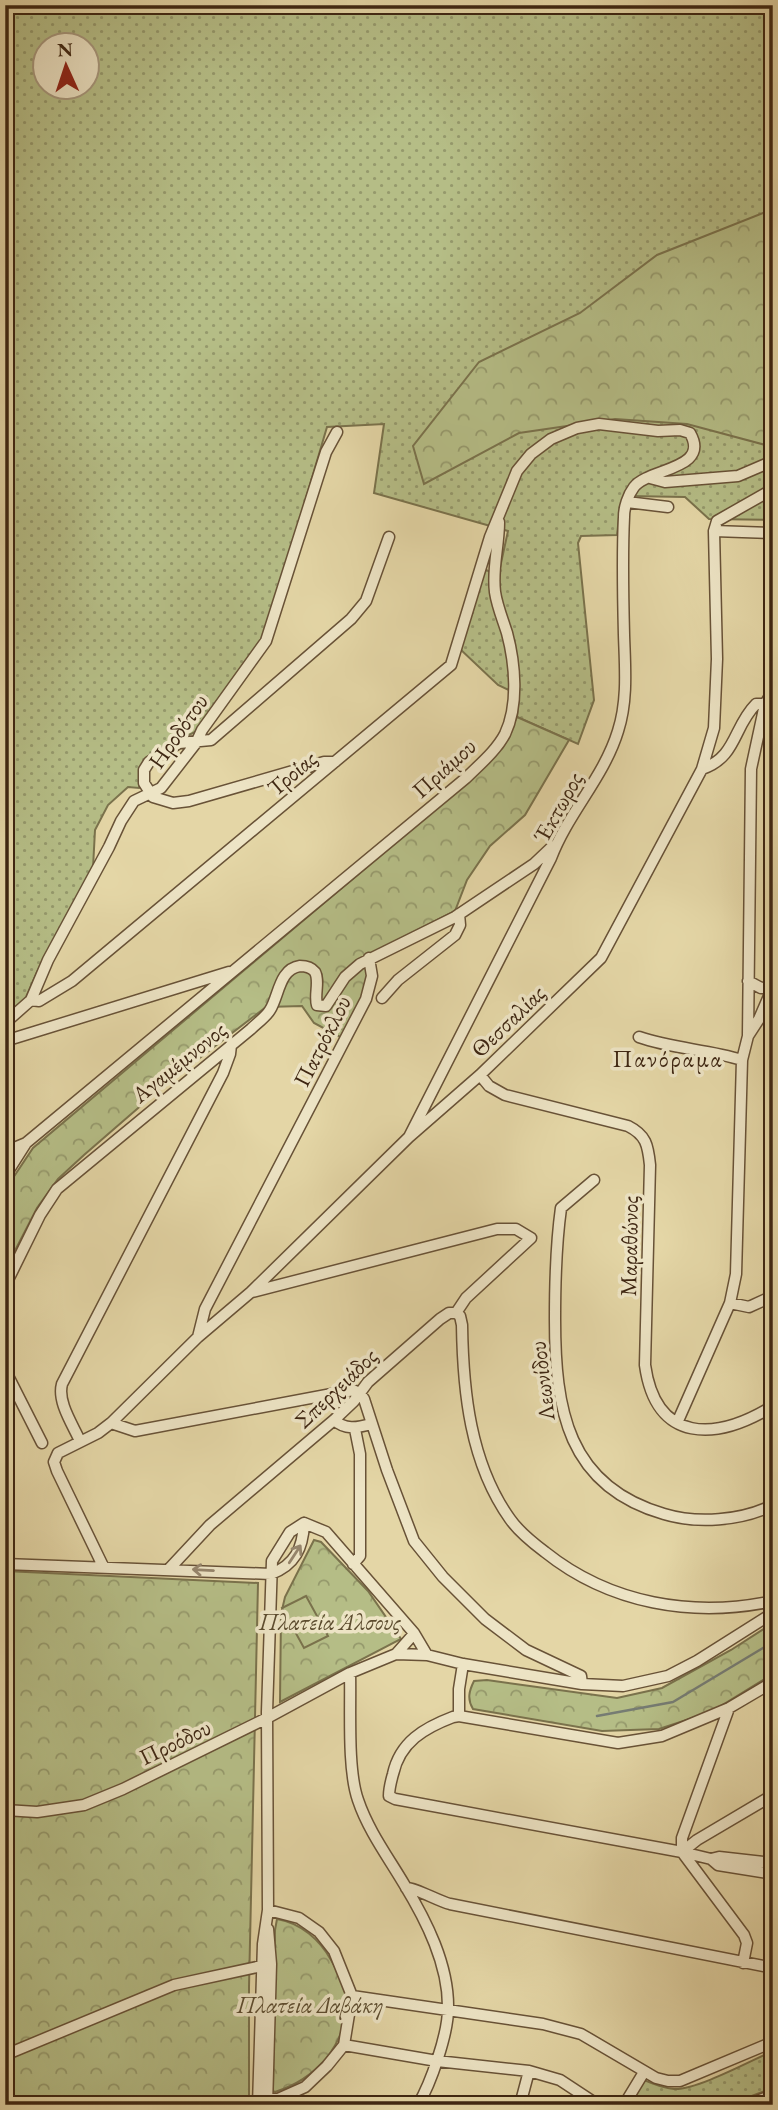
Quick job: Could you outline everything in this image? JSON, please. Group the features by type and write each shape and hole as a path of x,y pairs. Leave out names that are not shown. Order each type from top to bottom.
{"street":[{"name":"Πριάμου","path":"5,1176 26,1143 466,778 492,752 512,717 514,684 511,650 495,592 498,516 517,471 531,454 551,439 577,428 599,425 680,430 690,433 695,442 694,452 687,460 650,478"},
{"name":"Ηροδότου","path":"5,1023 31,1000 48,960 134,801 161,788 196,743 202,730 266,641 326,452 337,432"},
{"path":"668,507 627,502 634,487 650,478 665,482 738,475 773,461"},
{"path":"773,489 726,514 717,521 714,531 773,533"},
{"name":"Έκτωρος","path":"409,1137 557,843 603,765 618,733 623,712 625,681 622,553 624,508 627,502"},
{"name":"Τροίας","path":"31,1000 40,1000 72,981 451,665 498,516"},
{"name":"Θεσσαλίας","path":"103,1566 54,1462 58,1453 98,1433 111,1423 198,1337 251,1292 409,1137 480,1075 601,958 702,769 714,728 717,673 714,531"},
{"path":"335,762 324,762 189,801 173,803 150,794 144,783 144,770 149,762 179,743 211,740 351,620 366,601 389,537"},
{"path":"773,691 765,704 751,769 748,1036 741,1060 737,1261 734,1288 730,1303 677,1423 705,1429 723,1428 739,1424 773,1406"},
{"path":"702,769 725,757 748,712 756,704 765,704"},
{"path":"369,958 459,914 534,864 557,843"},
{"path":"382,999 398,980 455,935 460,925 459,914"},
{"name":"Αγαμέμνονος","path":"5,1286 40,1215 57,1189 270,1010 281,981 296,967 305,966 316,974 315,1001 321,1007 331,1001 345,977 369,958"},
{"name":"Πατρόκλου","path":"198,1337 205,1309 366,999 372,976 369,958"},
{"path":"5,1041 234,970"},
{"path":"748,981 761,988 773,987 759,1020 748,1036"},
{"path":"639,1037 662,1045 698,1049 741,1060"},
{"path":"80,1441 62,1401 62,1384 223,1073 231,1045"},
{"name":"Μαραθώνος","path":"480,1075 489,1086 505,1095 628,1126 639,1131 645,1138 650,1165 645,1365 653,1398 669,1419 677,1423"},
{"path":"5,1155 13,1148 26,1143"},
{"name":"Λεωνίδου","path":"594,1180 561,1208 555,1291 555,1348 558,1388 568,1433 589,1469 609,1489 632,1503 668,1516 714,1519 751,1514 773,1505"},
{"name":"Σπερχειάδος","path":"169,1569 210,1525 334,1420 368,1382 440,1319 456,1312 466,1298 531,1238 516,1229 497,1229 251,1292"},
{"path":"730,1303 750,1307 773,1296"},
{"path":"456,1312 462,1325 465,1389 480,1457 495,1493 511,1520 535,1544 582,1577 624,1596 673,1607 696,1608 738,1607 773,1601"},
{"path":"5,1370 42,1443"},
{"path":"111,1423 135,1431 345,1390 360,1393 414,1541 443,1577 485,1619 526,1650 581,1676 582,1684"},
{"path":"334,1420 338,1424 355,1429 371,1424"},
{"path":"353,1564 360,1556 360,1454 355,1429"},
{"path":"304,1523 326,1532 413,1635 424,1655"},
{"path":"242,1970 255,1959 263,1944 267,1925 267,1718 272,1562 290,1532 304,1523"},
{"path":"5,1564 271,1574 285,1569 297,1555 304,1540 304,1523"},
{"path":"418,2105 437,2061 448,2009 437,1952 425,1922 374,1835 358,1799 352,1758 351,1673 396,1654 424,1655 582,1684 623,1686 668,1676 773,1613"},
{"path":"413,1635 460,1663"},
{"path":"396,1654 413,1635"},
{"path":"459,1716 460,1663"},
{"name":"Προόδου","path":"5,1810 37,1812 84,1805 267,1718 351,1673"},
{"path":"773,1682 729,1708 662,1735 618,1743 459,1716 418,1733 404,1748 394,1768 389,1796 682,1852 711,1859 718,1865 773,1874"},
{"path":"729,1708 682,1838 682,1852 744,1935 747,1943 743,1963"},
{"path":"682,1852 697,1840 773,1795"},
{"path":"711,1859 719,1857 773,1863"},
{"path":"406,1888 412,1887 435,1900 450,1904 773,1968"},
{"path":"264,2103 304,2087 344,2045 352,1996 334,1951 319,1932 299,1918 268,1910"},
{"path":"264,2103 262,1982 271,1945 267,1925"},
{"path":"263,1944 267,1964 264,2103"},
{"path":"5,2055 174,1985 267,1964"},
{"path":"242,1970 262,1982"},
{"path":"352,1996 542,2024 581,2034 644,2071 668,2081 680,2081 773,2042"},
{"path":"344,2045 437,2061 529,2071 560,2080 598,2105"},
{"path":"520,2105 529,2071"},
{"path":"624,2105 644,2071"},
{"path":"747,2105 773,2095"}],"green space":[{"path":"5,5 773,5 773,520 709,519 685,497 629,496 620,508 617,535 581,536 578,543 594,700 578,744 517,717 519,695 498,685 460,649 485,569 498,577 508,531 374,493 384,424 327,427 263,644 195,732 152,753 145,760 139,788 128,787 108,805 95,830 93,868 37,972 24,1002 5,1016"},
{"path":"773,209 773,447 687,424 615,419 519,433 424,484 413,446 479,362 580,313 657,255"},
{"path":"517,717 569,740 525,815 490,846 467,880 455,911 363,958 367,978 365,989 344,1039 314,1023 302,1006 266,1007 167,1083 58,1179 37,1208 5,1270 5,1190 33,1148 476,775 504,742"},
{"name":"Πλατεία Άλσους","path":"314,1540 321,1542 368,1591 401,1639 280,1702 281,1614 285,1597"},
{"path":"5,1571 258,1583 249,2105 11,2105 10,2009 5,1994"},
{"path":"306,1596 328,1636 304,1648 282,1608"},
{"path":"773,1623 773,1674 711,1712 659,1729 602,1731 473,1709 470,1702 474,1681 487,1680 617,1698 662,1688"},
{"name":"Πλατεία Δαβάκη","path":"277,1919 302,1928 321,1946 342,1980 347,2001 341,2032 326,2058 303,2079 275,2092 273,2091"},
{"path":"773,2051 773,2088 728,2105 624,2105 637,2077 655,2085 684,2088 709,2080"}],"waterway":[{"path":"597,1716 673,1702 773,1642"}],"district":[{"name":"Πανόραμα","path":"668,1058"}]}
